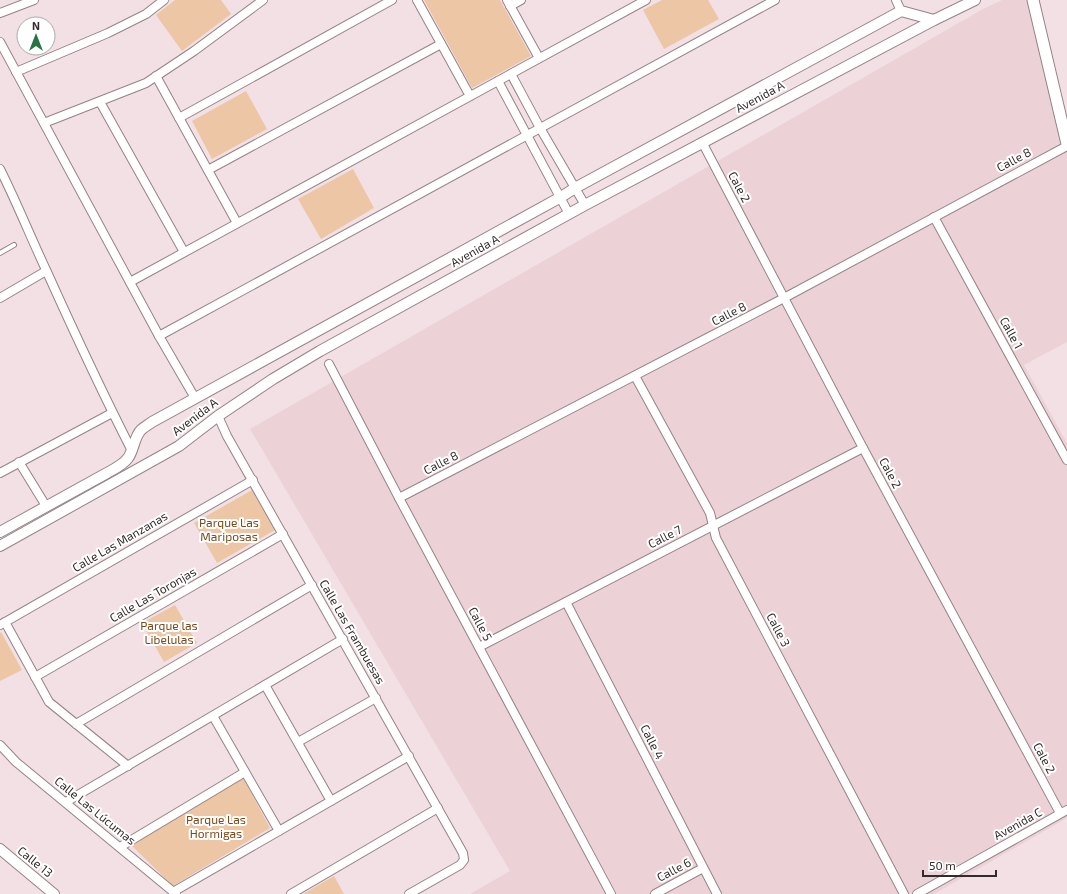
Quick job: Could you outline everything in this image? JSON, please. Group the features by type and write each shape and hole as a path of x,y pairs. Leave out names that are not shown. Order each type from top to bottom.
{"main road":[{"path":"1033,0 1065,130 1067,145"}],"street":[{"path":"0,13 34,0"},
{"path":"16,72 108,33 146,14 164,0"},
{"path":"44,124 146,83 194,51 263,0"},
{"path":"180,118 392,0"},
{"path":"417,0 470,96"},
{"path":"521,0 509,3 539,58"},
{"path":"130,282 646,0"},
{"path":"159,336 775,0"},
{"path":"896,0 901,11 934,20"},
{"name":"Avenida A","path":"0,546 179,446 218,416 273,379 314,355 702,142 975,0"},
{"name":"Avenida A","path":"0,532 107,473 127,460 135,440 141,430 152,422 575,188 901,11"},
{"path":"0,42 159,336 195,398"},
{"path":"208,170 441,44"},
{"path":"511,74 540,128 585,205"},
{"path":"156,76 237,223"},
{"path":"498,81 569,214"},
{"path":"100,102 184,252"},
{"name":"Cale 2","path":"702,142 863,448 1064,812"},
{"name":"Calle 8","path":"399,498 784,298 1067,145"},
{"path":"0,169 112,413 132,450"},
{"name":"Calle 1","path":"934,217 1067,460"},
{"path":"0,298 46,271"},
{"name":"Calle 5","path":"329,364 611,894"},
{"name":"Calle 3","path":"635,376 710,513 716,538 904,894"},
{"path":"0,473 112,413"},
{"name":"Calle Las Frambuesas","path":"218,416 283,534 464,853 464,860 460,865 409,894"},
{"name":"Calle 7","path":"479,647 863,448"},
{"path":"19,462 46,506"},
{"name":"Calle Las Manzanas","path":"2,624 253,480"},
{"name":"Calle Las Toronjas","path":"35,677 283,534"},
{"path":"76,724 312,585"},
{"name":"Calle 4","path":"566,602 717,894"},
{"path":"2,624 49,702 128,766"},
{"path":"66,802 343,639"},
{"path":"265,685 331,801"},
{"path":"298,742 376,698"},
{"path":"213,716 279,831"},
{"name":"Calle Las Lúcumas","path":"0,744 16,762 174,893"},
{"path":"174,893 409,756"},
{"path":"120,847 245,772"},
{"path":"291,894 438,808"},
{"name":"Avenida C","path":"917,894 1064,812"},
{"name":"Calle 13","path":"0,849 48,892"},
{"name":"Calle 6","path":"655,894 704,868"}],"lane":[{"path":"0,253 14,245"}],"shaded area":[{"path":"1002,0 1029,0 1067,133 1067,342 1024,365 1067,443 1067,818 934,894 470,894 510,871 250,429 983,9"}],"green space":[{"path":"175,0 221,0 231,14 182,51 156,15"},
{"path":"424,0 500,0 531,56 472,88"},
{"path":"662,0 708,0 719,19 664,49 643,10"},
{"path":"246,91 267,129 212,159 192,121"},
{"path":"353,169 374,208 321,239 298,199"},
{"name":"Parque Las Mariposas","path":"252,490 275,530 217,563 194,523"},
{"name":"Parque las Libelulas","path":"175,605 197,643 164,662 142,623"},
{"path":"1,632 22,670 0,681 0,633"},
{"name":"Parque Las Hormigas","path":"243,778 270,828 173,886 131,845"},
{"path":"334,876 344,894 303,894"}]}
